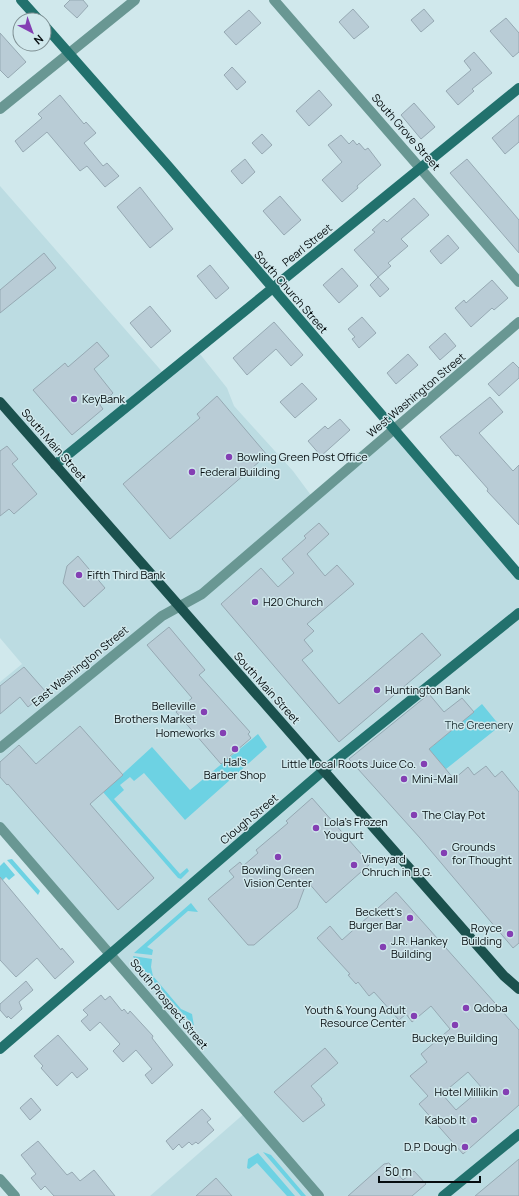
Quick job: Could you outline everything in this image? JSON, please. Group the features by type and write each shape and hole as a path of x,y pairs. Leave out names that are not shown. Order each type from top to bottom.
{"main road":[{"name":"South Main Street","path":"0,402 504,976 519,989"}],"street":[{"path":"21,0 32,12"},
{"path":"0,110 135,0"},
{"name":"South Grove Street","path":"274,0 519,282"},
{"name":"South Church Street","path":"52,34 519,575"},
{"name":"Pearl Street","path":"55,465 261,296 273,289 420,167 519,88"},
{"name":"West Washington Street","path":"179,607 202,594 519,322"},
{"name":"East Washington Street","path":"0,748 118,650 162,616 179,607"},
{"name":"Clough Street","path":"0,1049 324,770 519,613"},
{"name":"South Prospect Street","path":"0,827 319,1196"},
{"path":"444,1196 519,1134"},
{"path":"0,1179 15,1196"}],"shaded area":[{"path":"0,186 165,375 196,349 227,388 234,406 293,471 313,498 394,429 519,575 519,1196 150,1196 246,1112 0,827 0,682 22,664 0,638"}],"green space":[{"name":"The Greenery","path":"482,704 500,726 446,769 437,759 429,766 420,757"},
{"path":"258,734 267,747 185,820 144,773 134,781 130,777 120,785 124,790 114,799 180,874 187,868 189,871 181,879 178,878 103,792 152,747 190,790"},
{"path":"12,859 40,891 38,895 7,860"},
{"path":"4,862 15,875 9,880 6,877 2,881 0,879 0,866"},
{"path":"191,903 198,912 188,911 147,947 153,950 152,955 134,953"},
{"path":"133,956 152,959 151,967 153,976 181,1009 192,1014 194,1026 135,961"},
{"path":"263,1152 271,1155 306,1196 301,1196"},
{"path":"258,1153 295,1196 287,1196 257,1163 249,1169 247,1168 248,1159"}],"building":[{"path":"70,0 83,0 88,6 77,18 64,6"},
{"path":"353,9 369,27 354,39 339,22"},
{"path":"424,9 434,21 421,32 411,20"},
{"path":"249,10 261,23 236,45 224,32"},
{"path":"506,18 519,33 519,52 513,57 490,31"},
{"path":"0,33 12,46 12,52 17,52 26,62 8,78 0,70"},
{"path":"474,52 492,73 472,89 474,91 458,105 446,91 471,70 464,61"},
{"path":"232,67 246,82 237,90 224,75"},
{"path":"319,90 332,105 309,126 296,111"},
{"path":"60,95 84,124 86,122 96,133 84,143 103,166 107,163 119,176 105,187 87,166 80,171 47,132 23,152 15,141 42,118 38,114"},
{"path":"414,103 435,127 421,139 401,115"},
{"path":"519,115 519,142 505,154 492,138"},
{"path":"262,134 272,145 262,154 252,143"},
{"path":"341,135 349,144 353,140 357,145 359,143 365,150 368,148 381,165 357,186 358,188 342,202 322,180 342,162 328,145"},
{"path":"245,159 255,172 242,184 231,171"},
{"path":"467,159 519,220 519,253 450,173"},
{"path":"140,187 173,229 150,248 117,207"},
{"path":"280,196 301,220 284,235 263,211"},
{"path":"414,198 429,215 401,239 408,246 388,263 391,266 378,277 354,250 375,232 372,230 384,219 387,222"},
{"path":"448,235 459,248 441,264 430,251"},
{"path":"44,253 56,268 0,313 0,290"},
{"path":"210,265 229,288 216,299 197,276"},
{"path":"342,268 358,286 339,303 323,285"},
{"path":"378,277 389,289 380,297 370,285"},
{"path":"492,280 508,298 494,310 492,308 471,327 455,308 464,300 466,303"},
{"path":"150,306 171,331 151,348 130,323"},
{"path":"362,317 376,333 359,348 352,339 355,337 348,329"},
{"path":"274,322 303,355 291,366 276,349 247,375 233,358"},
{"path":"445,333 456,346 440,360 429,347"},
{"name":"KeyBank","path":"97,342 109,356 94,369 113,393 100,405 103,409 72,435 33,390 65,363 68,367"},
{"path":"408,354 418,365 396,384 387,373"},
{"path":"513,362 519,368 519,378 499,396 488,384"},
{"path":"302,383 317,399 295,418 280,402"},
{"name":"Federal Building","path":"217,396 267,455 170,539 123,484 200,418 197,414"},
{"path":"490,397 503,412 479,433 513,471 519,465 519,525 487,491 488,489 458,455 456,456 440,437"},
{"path":"340,419 350,430 321,456 308,441 325,426 328,429"},
{"path":"7,446 18,459 12,464 37,494 14,514 9,509 0,516 0,451"},
{"path":"319,523 329,534 307,554 325,576 337,565 354,584 307,624 314,631 304,640 313,651 302,660 339,704 422,633 441,655 339,742 221,604 261,568 278,587 294,573 282,559 306,538 304,536"},
{"name":"Fifth Third Bank","path":"78,556 105,588 84,607 63,583 67,566"},
{"path":"169,627 205,670 199,675 250,732 248,734 251,738 221,764 176,712 192,698 147,645"},
{"path":"24,667 46,692 28,707 20,697 0,714 0,686"},
{"path":"429,694 444,712 462,698 474,712 429,749 454,779 468,767 474,775 486,766 495,777 502,771 519,792 519,943 513,948 420,838 349,759"},
{"path":"80,726 123,775 90,804 154,878 118,910 8,784 7,785 0,777 0,762 19,745 36,764"},
{"path":"312,798 370,864 326,903 307,881 297,908 254,945 248,945 208,899 234,877 229,871 240,862 243,866 258,853 256,850 288,823 286,821"},
{"path":"0,877 61,950 62,948 74,962 55,979 37,958 16,977 0,960"},
{"path":"396,892 519,1030 519,1105 463,1154 419,1104 428,1096 410,1076 427,1062 421,1054 450,1029 431,1006 412,1022 406,1014 399,1020 374,992 369,996 358,982 356,984 348,975 350,974 317,938 330,926 342,940","holes":["468,1072 482,1088 456,1110 442,1094"]},
{"path":"26,981 33,990 19,1002 22,1009 11,1019 8,1016 7,1018 0,1010 0,1004"},
{"path":"101,995 105,1000 110,996 122,1011 124,1009 128,1014 130,1011 153,1036 152,1038 173,1065 152,1084 145,1075 152,1069 136,1050 123,1062 113,1051 120,1044 100,1022 90,1031 81,1021 88,1015 83,1010"},
{"path":"58,1035 88,1069 77,1078 72,1072 57,1086 41,1068 43,1066 34,1056"},
{"path":"325,1048 338,1063 311,1086 325,1105 303,1122 274,1092"},
{"path":"31,1098 41,1110 30,1120 20,1108"},
{"path":"202,1109 211,1119 207,1122 214,1130 198,1144 196,1142 192,1145 189,1142 182,1148 179,1144 173,1150 166,1141"},
{"path":"38,1141 67,1175 72,1172 80,1181 94,1170 115,1196 54,1196 45,1186 41,1190 31,1178 36,1174 21,1155"},
{"path":"519,1159 519,1196 475,1196 499,1176"},
{"path":"389,1163 403,1180 414,1171 426,1184 412,1196 348,1196 384,1164"},
{"path":"216,1178 232,1196 196,1196"}],"place":[{"name":"KeyBank","path":"74,399"},
{"name":"Bowling Green Post Office","path":"229,457"},
{"name":"Federal Building","path":"192,472"},
{"name":"Fifth Third Bank","path":"79,575"},
{"name":"H20 Church","path":"255,602"},
{"name":"Huntington Bank","path":"377,690"},
{"name":"Belleville Brothers Market","path":"204,712"},
{"name":"Homeworks","path":"223,733"},
{"name":"Hal's Barber Shop","path":"235,749"},
{"name":"Little Local Roots Juice Co.","path":"424,764"},
{"name":"Mini-Mall","path":"404,779"},
{"name":"The Clay Pot","path":"414,815"},
{"name":"Lola's Frozen Yougurt","path":"316,828"},
{"name":"Grounds for Thought","path":"444,853"},
{"name":"Bowling Green Vision Center","path":"278,857"},
{"name":"Vineyard Chruch in B.G.","path":"354,865"},
{"name":"Beckett's Burger Bar","path":"410,918"},
{"name":"Royce Building","path":"510,934"},
{"name":"J.R. Hankey Building","path":"383,947"},
{"name":"Qdoba","path":"466,1008"},
{"name":"Youth & Young Adult Resource Center","path":"414,1016"},
{"name":"Buckeye Building","path":"455,1025"},
{"name":"Hotel Millikin","path":"506,1092"},
{"name":"Kabob It","path":"474,1120"},
{"name":"D.P. Dough","path":"465,1147"}]}
